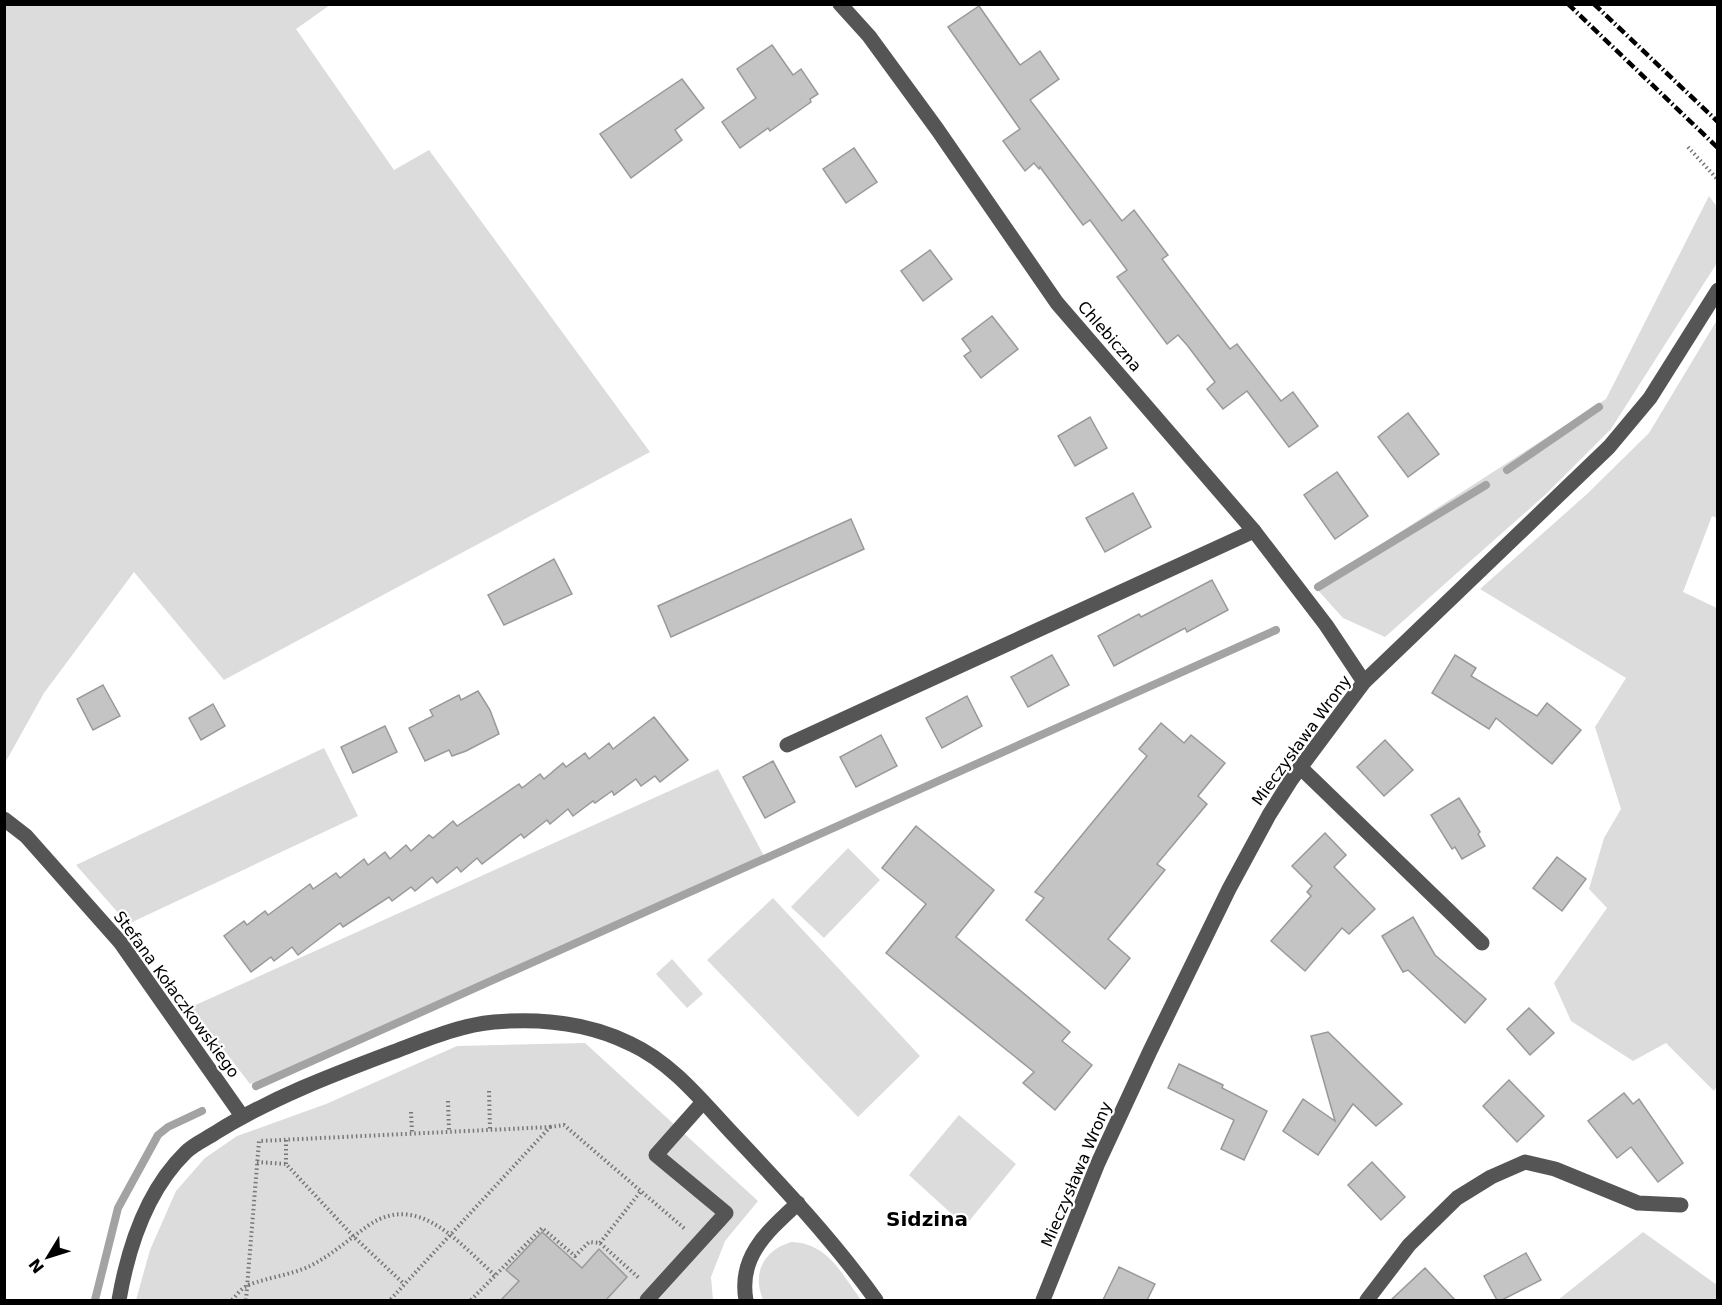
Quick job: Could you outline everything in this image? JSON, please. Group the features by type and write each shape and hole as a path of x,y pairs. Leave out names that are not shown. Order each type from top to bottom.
{"street":[{"name":"Chlebiczna","path":"840,4 869,36 937,129 1057,303 1254,531 1326,625 1364,682"},
{"name":"Mieczysława Wrony","path":"1043,1300 1098,1162 1163,1023 1269,814 1300,767 1364,682 1609,447 1650,398 1718,290"},
{"path":"787,745 1254,531"},
{"path":"1300,767 1482,943"},
{"name":"Stefana Kołaczkowskiego","path":"4,819 26,836 120,942 242,1116"},
{"path":"119,1300 126,1263 155,1191 187,1151 242,1116 331,1076 429,1039 491,1023 525,1021 561,1023 599,1031 632,1044 657,1060 703,1102 798,1203 840,1250 876,1300"},
{"path":"647,1300 726,1213 656,1155 703,1102"},
{"path":"1367,1300 1409,1245 1458,1198 1491,1177 1525,1162 1555,1169 1638,1203 1681,1206"},
{"path":"746,1300 743,1281 749,1258 758,1242 798,1203"}],"path":[{"path":"1688,147 1718,180"},
{"path":"489,1091 490,1130"},
{"path":"448,1101 448,1132"},
{"path":"411,1112 412,1133"},
{"path":"246,1300 259,1140 564,1125 701,1243"},
{"path":"390,1300 550,1127"},
{"path":"286,1139 286,1164 354,1237 404,1284"},
{"path":"257,1162 286,1164"},
{"path":"600,1243 641,1191"},
{"path":"232,1300 246,1286 294,1274 337,1251 386,1216 405,1214 429,1218 496,1276"},
{"path":"471,1300 542,1228 575,1256 589,1242 600,1243 644,1282"}],"shaded area":[{"path":"4,5 330,5 296,29 394,170 429,150 650,452 224,680 134,572 44,693 5,763"},
{"path":"1709,196 1717,207 1717,263 1611,429 1545,495 1385,637 1343,618 1315,587 1606,399"},
{"path":"1717,320 1717,518 1712,516 1683,592 1717,608 1718,1084 1714,1091 1666,1043 1633,1061 1571,1021 1554,983 1607,908 1589,889 1604,838 1621,809 1595,727 1626,678 1480,589 1587,494 1649,433"},
{"path":"324,748 358,816 128,924 76,865"},
{"path":"718,769 764,856 250,1084 191,1007"},
{"path":"848,848 880,880 824,938 791,907"},
{"path":"773,898 920,1056 858,1117 707,960"},
{"path":"672,959 703,994 687,1008 656,974"},
{"path":"585,1043 758,1201 725,1241 711,1277 713,1300 136,1300 150,1250 176,1191 205,1158 237,1136 326,1104 457,1046"},
{"path":"959,1115 1016,1164 965,1226 909,1175"},
{"path":"1643,1232 1717,1285 1717,1300 1558,1300"},
{"path":"791,1242 815,1248 824,1254 840,1270 861,1300 763,1300 759,1281 762,1264 773,1251"}],"building":[{"path":"979,6 1020,65 1040,51 1059,79 1030,100 1122,221 1134,210 1168,255 1162,259 1230,349 1237,344 1281,401 1293,392 1318,426 1289,447 1247,391 1223,409 1207,389 1215,382 1187,345 1178,335 1167,344 1117,277 1127,270 1090,220 1083,225 1040,167 1039,169 1034,163 1025,171 1003,141 1020,129 948,27"},
{"path":"772,45 793,75 801,69 818,94 810,99 811,102 770,131 768,128 740,148 722,122 756,98 737,69"},
{"path":"682,79 704,108 675,130 682,140 631,178 600,134"},
{"path":"854,148 877,182 846,203 823,169"},
{"path":"930,250 952,279 923,301 901,271"},
{"path":"992,316 1018,349 981,378 964,356 971,351 962,339"},
{"path":"1408,413 1439,454 1408,477 1378,437"},
{"path":"1090,417 1107,448 1075,466 1058,436"},
{"path":"1337,472 1368,516 1335,539 1304,495"},
{"path":"1133,493 1151,527 1105,552 1086,518"},
{"path":"851,519 864,549 671,637 658,606"},
{"path":"554,559 572,594 504,625 488,595"},
{"path":"1212,580 1228,610 1187,632 1185,628 1114,666 1098,636 1139,614 1141,617"},
{"path":"1052,655 1069,685 1028,707 1011,677"},
{"path":"1455,655 1476,668 1471,676 1537,716 1547,703 1581,730 1552,764 1496,718 1489,729 1432,693"},
{"path":"103,685 120,716 93,730 77,699"},
{"path":"478,691 490,710 499,734 466,751 452,756 449,750 425,761 409,728 433,716 430,710 459,695 461,700"},
{"path":"967,696 982,726 942,748 926,718"},
{"path":"213,704 225,726 201,740 189,718"},
{"path":"654,717 688,760 660,782 655,776 641,786 636,779 614,795 612,791 595,803 593,801 573,816 568,809 550,824 547,820 524,838 521,834 482,864 477,858 461,872 457,867 437,883 432,877 415,891 411,887 392,901 389,897 343,927 340,923 298,955 292,947 274,961 271,957 251,972 224,936 244,921 247,925 265,911 268,915 310,884 313,889 336,873 340,878 364,859 368,865 385,852 390,859 406,845 411,851 429,835 433,838 453,821 457,826 519,784 522,788 540,774 544,779 563,763 566,767 585,753 589,759 609,743 613,749"},
{"path":"1161,723 1184,743 1191,735 1225,763 1198,796 1207,804 1157,864 1165,870 1108,939 1130,958 1105,989 1026,920 1044,898 1035,892 1147,756 1139,749"},
{"path":"385,726 397,752 353,773 341,747"},
{"path":"881,735 897,766 856,787 840,757"},
{"path":"1385,740 1413,770 1384,796 1357,767"},
{"path":"773,761 795,802 765,818 743,777"},
{"path":"1459,798 1480,832 1478,834 1485,846 1462,859 1455,847 1452,849 1431,815"},
{"path":"916,826 994,890 956,937 1070,1032 1062,1041 1092,1065 1055,1110 1023,1083 1034,1072 886,953 926,904 882,868"},
{"path":"1325,833 1346,855 1334,867 1375,909 1349,934 1342,928 1305,971 1271,941 1311,896 1307,892 1312,886 1292,866"},
{"path":"1557,857 1586,879 1562,911 1533,888"},
{"path":"1413,917 1435,955 1486,999 1465,1023 1408,970 1403,972 1382,936"},
{"path":"1529,1008 1554,1033 1530,1055 1507,1029"},
{"path":"1328,1032 1402,1104 1376,1126 1353,1104 1318,1155 1283,1131 1303,1099 1335,1121 1311,1036"},
{"path":"1179,1064 1223,1085 1222,1088 1267,1111 1244,1160 1221,1149 1234,1120 1168,1088"},
{"path":"1509,1080 1544,1116 1517,1142 1483,1106"},
{"path":"1624,1093 1633,1104 1639,1099 1683,1163 1658,1182 1631,1147 1617,1158 1588,1121"},
{"path":"1372,1162 1405,1197 1381,1220 1348,1185"},
{"path":"542,1232 582,1268 599,1249 627,1277 606,1300 501,1300 519,1281 506,1270"},
{"path":"1526,1253 1541,1280 1502,1300 1497,1300 1484,1276"},
{"path":"1119,1267 1155,1284 1147,1300 1103,1300"},
{"path":"1425,1268 1455,1300 1391,1300"}],"waterway":[{"path":"1507,470 1599,407"},
{"path":"1318,587 1486,485"},
{"path":"256,1086 1276,630"},
{"path":"95,1300 118,1208 158,1135 168,1127 202,1111"}],"railway":[{"path":"1568,4 1718,148"},
{"path":"1594,4 1718,122"}],"district":[{"name":"Sidzina","path":"927,1219"}]}
